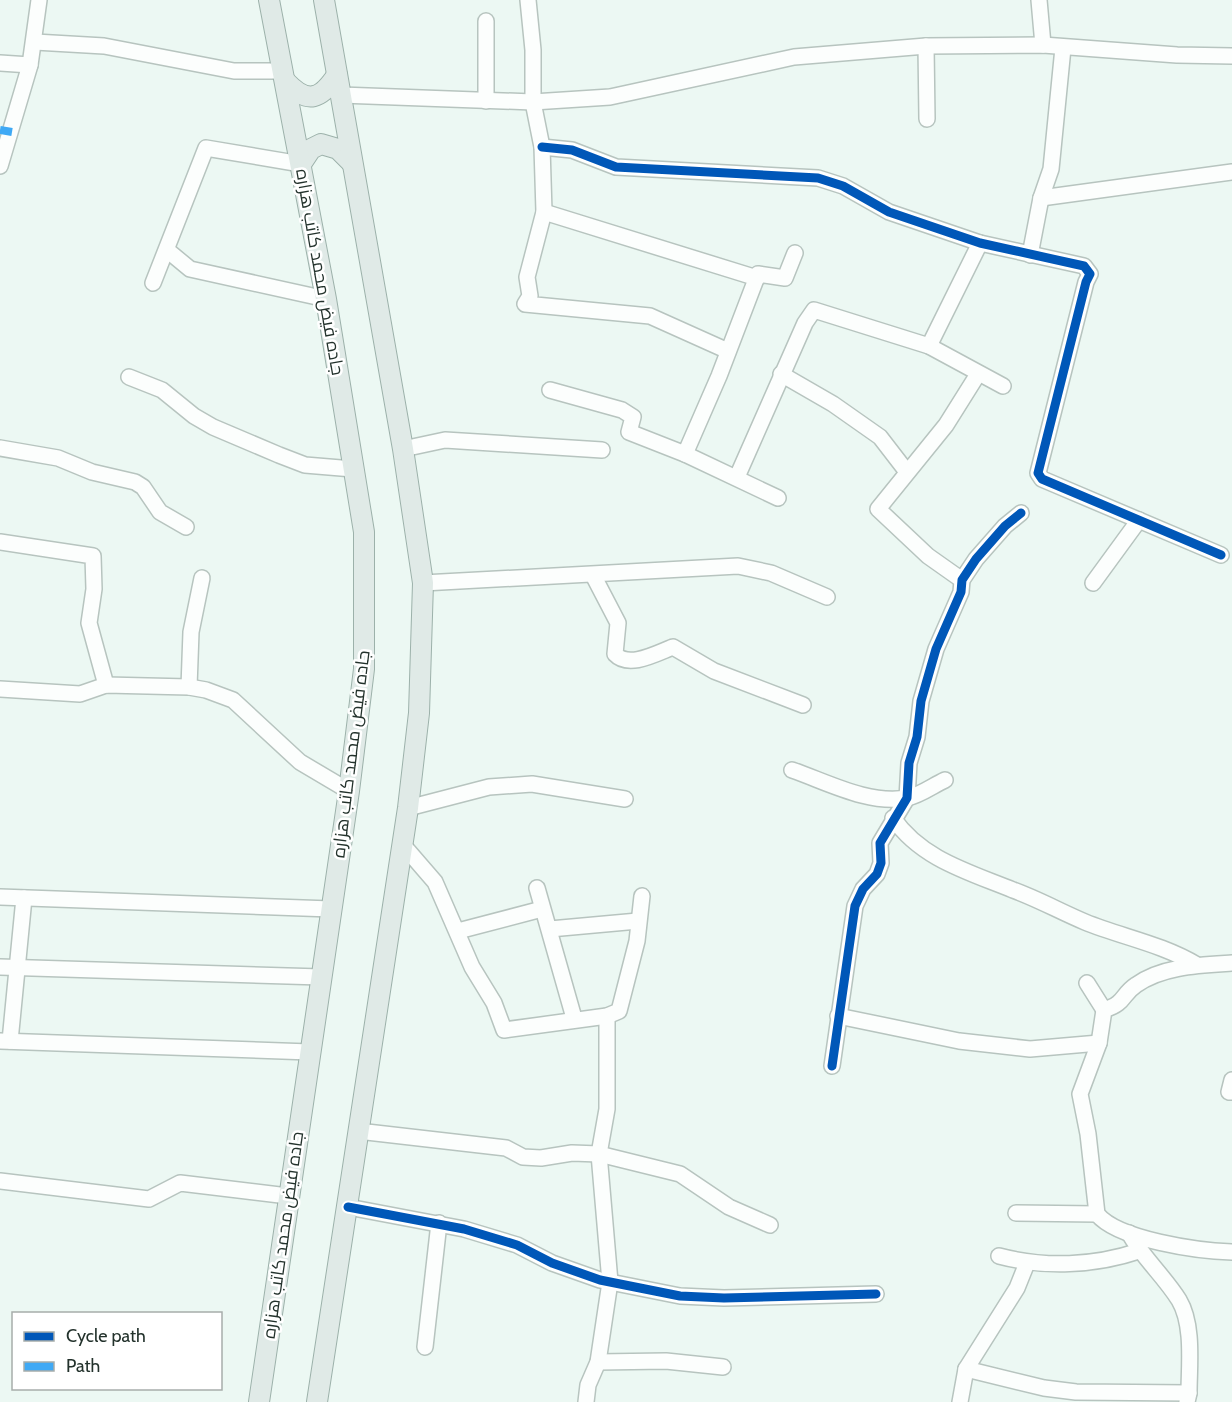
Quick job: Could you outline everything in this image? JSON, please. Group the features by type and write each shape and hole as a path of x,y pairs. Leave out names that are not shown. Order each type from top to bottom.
{"main road":[{"name":"جاده فیض محمد کاتب هزاره","path":"260,1402 288,1196 349,791 364,658 364,532 326,299 269,0"},
{"path":"317,1402 408,808 419,713 423,583 404,449 324,0"},
{"path":"285,76 296,92 306,96 317,96 328,88 337,75"},
{"path":"301,164 311,149 321,144 338,149 352,163"}],"street":[{"path":"0,166 6,131 30,65 39,0"},
{"path":"528,0 533,50 533,102 542,147 544,212 527,277 530,296 525,304 650,316 728,351"},
{"path":"1039,0 1043,45"},
{"path":"486,21 486,101"},
{"path":"35,42 104,46 234,71 285,76"},
{"path":"341,95 533,102 609,97 794,57 926,46 1043,45 1063,48 1232,56"},
{"path":"926,46 927,119"},
{"path":"1030,255 1041,198 1051,168 1063,48"},
{"path":"0,63 30,65"},
{"path":"542,147 572,150 616,166 818,178 843,186 889,213 980,243 1084,267 1090,274 1086,282 1038,473 1042,479 1221,555"},
{"path":"153,283 206,148 301,164"},
{"path":"1041,198 1232,172"},
{"path":"544,212 757,278"},
{"path":"929,346 980,243"},
{"path":"167,250 190,270 326,299"},
{"path":"685,454 757,278 760,273 785,278 795,252"},
{"path":"737,477 781,374 805,322 814,310 929,346 1003,386"},
{"path":"781,374 833,404 880,437 907,472"},
{"path":"962,580 928,556 878,509 946,425 978,374"},
{"path":"129,377 162,390 194,416 213,427 279,455 305,465 353,469"},
{"path":"550,390 622,410 633,417 628,432 685,454 778,498"},
{"path":"404,449 445,440 602,450"},
{"path":"0,448 58,458 92,472 135,482 143,487 160,512 186,527"},
{"path":"832,1066 855,906 863,889 877,873 881,863 880,843 889,832 893,818 908,798 909,763 917,737 921,701 936,649 961,592 962,580 976,559 1005,526 1021,513"},
{"path":"1093,584 1139,520"},
{"path":"0,542 93,555 94,589 89,623 106,685"},
{"path":"423,583 738,566 771,573 827,597"},
{"path":"593,575 618,623 615,654 620,659 630,661 673,647 714,671 803,705"},
{"path":"189,687 191,632 202,578"},
{"path":"0,689 80,694 106,685 189,687 233,700 300,762 349,791"},
{"path":"792,770 860,794 880,798 908,798 945,780"},
{"path":"408,808 489,787 532,784 625,799"},
{"path":"893,818 904,834 918,847 954,867 1018,891 1085,922 1171,951 1197,965"},
{"path":"403,845 435,882 472,967 494,1003 504,1030 574,1018 607,1016 619,1011 637,941 642,896"},
{"path":"537,888 574,1018"},
{"path":"0,897 331,909"},
{"path":"24,898 19,968 5,1041 310,1052"},
{"path":"458,931 542,909"},
{"path":"550,929 638,921"},
{"path":"1104,1010 1118,1006 1134,986 1149,978 1197,965 1232,963"},
{"path":"0,967 321,977"},
{"path":"1087,983 1104,1010 1099,1043 1080,1094 1088,1134 1097,1214 1102,1220 1128,1233 1183,1247 1232,1252"},
{"path":"586,1402 588,1384 598,1362 610,1282 609,1252 603,1223 599,1154 607,1109 607,1016"},
{"path":"838,1016 959,1041 1030,1050 1099,1043"},
{"path":"1232,1080 1229,1092 1232,1092"},
{"path":"358,1131 506,1148 523,1157 542,1158 572,1153 599,1154 680,1174 729,1207 770,1225"},
{"path":"0,1181 149,1199 180,1183 288,1196"},
{"path":"348,1207 439,1223 517,1245 552,1263 610,1282 680,1296 724,1298 876,1294"},
{"path":"1016,1213 1097,1214"},
{"path":"425,1347 439,1223"},
{"path":"966,1369 1044,1388 1188,1398 1187,1330 1181,1302 1139,1251 1128,1233"},
{"path":"999,1256 1028,1263 1111,1260 1139,1251"},
{"path":"960,1402 966,1369 1017,1288 1028,1263"},
{"path":"598,1362 666,1361 723,1366"}],"marked path":[{"path":"0,130 12,132"}],"cycle path":[{"path":"542,147 572,150 616,167 818,178 843,186 889,212 980,243 1084,266 1090,274 1086,282 1038,473 1042,479 1221,555"},
{"path":"832,1066 855,906 863,889 877,874 881,863 880,843 907,798 909,763 917,737 921,701 936,649 961,592 962,580 976,559 1005,526 1021,513"},
{"path":"348,1207 464,1229 517,1245 552,1263 600,1280 680,1296 724,1298 876,1294"}]}
